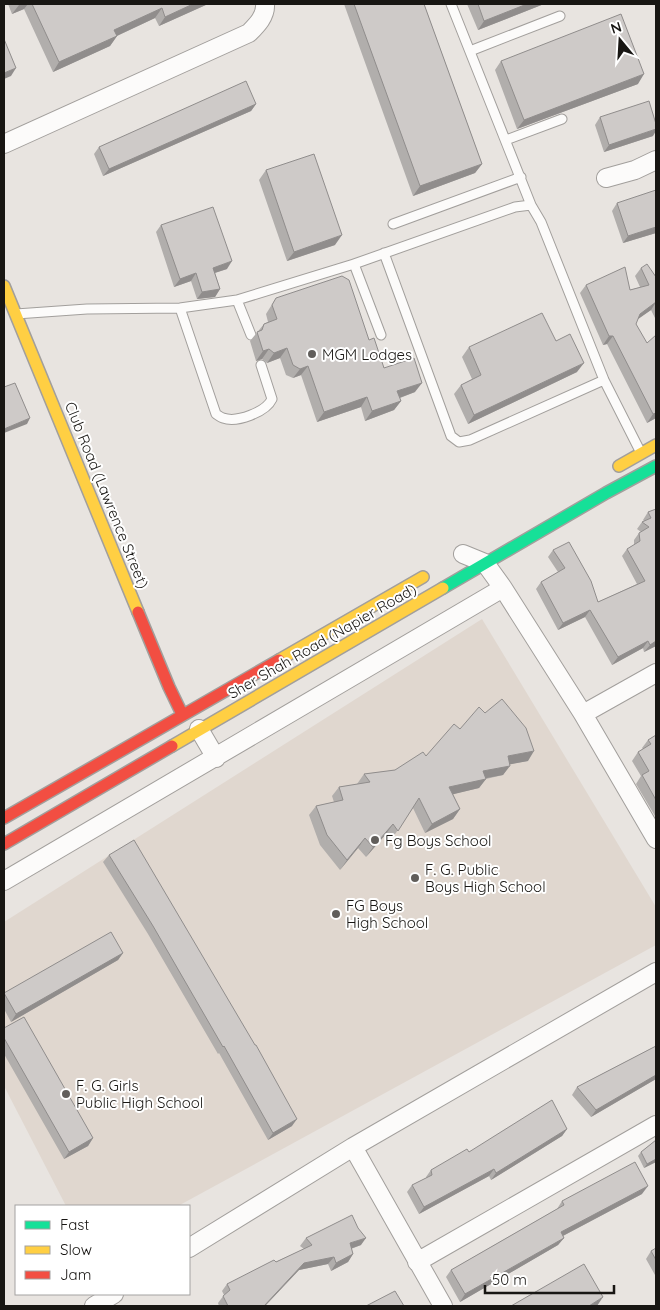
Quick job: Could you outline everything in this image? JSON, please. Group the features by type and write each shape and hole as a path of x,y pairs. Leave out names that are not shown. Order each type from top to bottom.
{"main road":[{"name":"Club Road (Lawrence Street)","path":"4,286 165,678 182,714"},
{"path":"607,473 656,445"},
{"name":"Sher Shah Road (Napier Road)","path":"4,844 485,563 656,466"},
{"name":"Sher Shah Road (Napier Road)","path":"4,818 429,573"}],"street":[{"path":"4,144 249,33 259,23 265,9 265,4"},
{"path":"606,178 635,170 656,160"},
{"path":"464,554 485,563 503,588 583,714 656,839"},
{"path":"4,881 503,588"},
{"path":"583,714 656,673"},
{"path":"199,729 216,758"},
{"path":"190,1247 353,1147 656,972"},
{"path":"417,1262 656,1125"},
{"path":"353,1147 443,1306"},
{"path":"94,1306 112,1295"}],"lane":[{"path":"451,4 531,205 541,222 604,380 641,454"},
{"path":"470,51 560,16"},
{"path":"506,140 562,119"},
{"path":"393,224 521,177"},
{"path":"16,314 86,309 180,308 237,300 384,254 515,207 531,205"},
{"path":"384,254 451,436 459,442 470,440 604,380"},
{"path":"354,264 381,335"},
{"path":"237,300 251,335"},
{"path":"180,308 216,414 223,418 235,419 249,416 270,404 272,399 262,365"}],"shaded area":[{"name":"FG Boys High School","path":"482,619 656,907 656,945 180,1205 65,1205 4,1086 4,922"}],"building":[{"path":"32,4 193,4 165,17 162,8 114,30 117,36 59,62"},
{"path":"354,4 424,4 482,164 420,186"},
{"path":"478,4 527,4 484,21"},
{"path":"621,14 644,74 524,120 501,61"},
{"path":"4,39 16,68 4,73"},
{"path":"246,81 256,104 109,169 99,147"},
{"path":"649,101 656,129 609,145 600,117"},
{"path":"314,154 342,235 294,252 266,170"},
{"path":"656,190 656,227 628,236 617,203"},
{"path":"213,207 232,261 213,268 220,289 202,292 196,273 180,279 161,225"},
{"path":"647,264 656,277 656,302 640,314 636,324 647,343 656,335 656,413 653,414 613,336 609,336 586,285 625,267 630,290 649,285 641,268"},
{"name":"MGM Lodges","path":"342,276 349,280 369,340 374,338 384,368 414,358 422,383 397,391 401,401 372,411 367,397 324,412 308,366 300,369 293,365 287,348 274,353 269,349 263,351 257,332 262,330 264,324 277,319 272,305 276,298"},
{"path":"542,313 556,341 570,334 584,363 474,415 461,385 481,375 469,347"},
{"path":"15,383 30,418 4,429 4,387"},
{"path":"656,509 656,641 650,645 648,641 618,657 590,610 563,623 541,582 565,568 553,550 569,542 591,581 598,602 645,581 627,549 640,541 639,533 649,527 642,522 651,518 648,512"},
{"path":"502,699 526,728 534,751 508,756 510,766 483,771 486,779 449,787 460,809 432,824 419,798 398,831 393,824 373,847 365,838 347,860 327,835 316,806 343,800 339,787 370,782 364,774 395,770 423,752 426,756 454,724 460,729 479,707 485,713"},
{"path":"656,735 656,800 642,775 649,771 638,752 651,744 648,740"},
{"path":"134,840 256,1045 297,1119 273,1133 224,1046 109,855"},
{"path":"111,932 123,953 16,1014 4,993"},
{"path":"24,1017 93,1138 69,1152 4,1038 4,1028"},
{"path":"656,1046 656,1075 596,1110 577,1087"},
{"path":"552,1100 567,1129 496,1173 494,1169 424,1207 412,1185 432,1175 431,1170 467,1149 469,1152"},
{"path":"656,1140 656,1159 647,1164 641,1152"},
{"path":"635,1162 648,1186 561,1232 564,1238 465,1294 451,1270 564,1205 562,1201"},
{"path":"352,1215 358,1228 366,1238 350,1243 353,1254 336,1263 334,1257 304,1263 264,1306 228,1306 223,1296 230,1290 227,1284 274,1260 276,1262 312,1245 306,1238"},
{"path":"656,1248 656,1260 651,1251"},
{"path":"584,1264 603,1297 589,1306 511,1306"},
{"path":"395,1291 404,1306 366,1306"}],"traffic: fast":[{"path":"443,588 656,466"}],"traffic: slow":[{"path":"4,286 138,612"},
{"path":"619,466 656,445"},
{"path":"279,660 423,577"},
{"path":"172,746 443,588"}],"traffic: jam":[{"path":"138,612 182,714"},
{"path":"4,818 279,660"},
{"path":"4,844 172,746"}],"place":[{"name":"MGM Lodges","path":"312,354"},
{"name":"Fg Boys School","path":"375,840"},
{"name":"F. G. Public Boys High School","path":"415,878"},
{"name":"FG Boys High School","path":"336,914"},
{"name":"F. G. Girls Public High School","path":"66,1094"}]}
